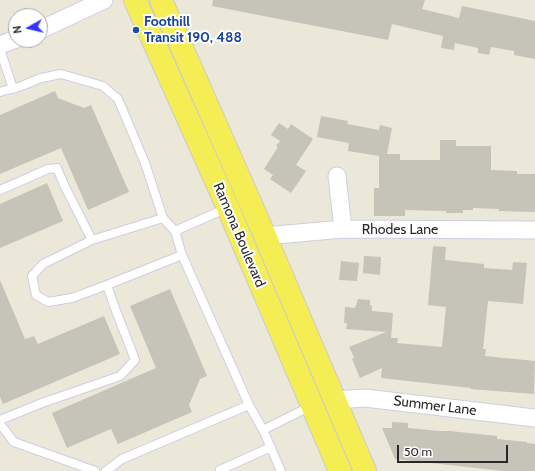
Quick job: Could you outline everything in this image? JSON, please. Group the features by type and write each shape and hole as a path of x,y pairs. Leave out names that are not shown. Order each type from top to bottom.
{"main road":[{"name":"Ramona Boulevard","path":"135,0 228,208 340,471"},
{"name":"Ramona Boulevard","path":"161,0 265,236 365,471"}],"street":[{"path":"48,26 104,0"},
{"path":"337,176 343,230"},
{"name":"Rhodes Lane","path":"265,236 343,230 535,230"},
{"name":"Summer Lane","path":"335,400 364,398 535,418"}],"lane":[{"path":"0,49 13,89"},
{"path":"0,92 19,88 41,78 61,74 103,86 118,98 145,163 163,218 175,231 182,255 249,405 263,430 281,471"},
{"path":"0,190 48,169 57,168 92,240"},
{"path":"175,231 228,208"},
{"path":"163,218 92,240 43,264 32,276 36,295 48,302 72,298 182,255"},
{"path":"0,420 42,403 120,376 135,360 113,305 107,285"},
{"path":"106,471 122,459 249,405"},
{"path":"263,430 312,405"},
{"path":"0,424 14,442 95,471"},
{"path":"220,470 271,447"}],"building":[{"path":"213,0 425,0 422,9 459,18 462,6 535,21 535,59 514,55 514,51 491,47 489,55 478,53 478,48 455,43 454,50 441,48 443,36 392,24 388,40 212,6"},
{"path":"55,91 58,98 84,108 91,105 129,192 88,210 61,148 0,174 0,115"},
{"path":"321,116 348,121 347,124 379,130 380,125 392,128 387,154 400,154 400,160 440,160 440,140 456,140 456,146 491,146 491,170 517,171 517,174 535,174 535,212 499,211 499,209 473,208 473,210 463,210 463,213 405,210 405,216 374,216 374,188 379,188 379,156 348,151 349,143 317,137"},
{"path":"279,123 288,129 291,124 313,139 296,165 306,171 291,193 270,179 273,175 264,169 278,147 276,146 280,141 271,135"},
{"path":"47,183 63,221 0,248 0,204"},
{"path":"433,246 446,247 445,260 484,264 484,268 512,270 513,262 527,263 523,304 488,301 483,349 486,349 485,356 535,361 534,394 470,389 471,388 381,378 382,368 360,378 352,359 354,357 349,347 386,332 346,329 347,323 344,323 345,307 355,308 358,299 370,300 372,311 393,313 391,338 398,338 397,343 442,347 446,307 428,305"},
{"path":"364,256 381,257 380,275 363,273"},
{"path":"341,261 359,263 357,281 339,280"},
{"path":"0,280 25,339 34,336 38,344 104,316 120,354 3,404 0,397"},
{"path":"170,289 207,376 200,379 189,405 192,412 118,444 111,429 67,448 52,413 156,368 130,306"},
{"path":"392,422 408,423 408,428 497,436 497,439 535,444 535,471 503,471 395,459 382,428 392,428"}],"place":[{"name":"Foothill Transit 190, 488","path":"136,30"}]}
